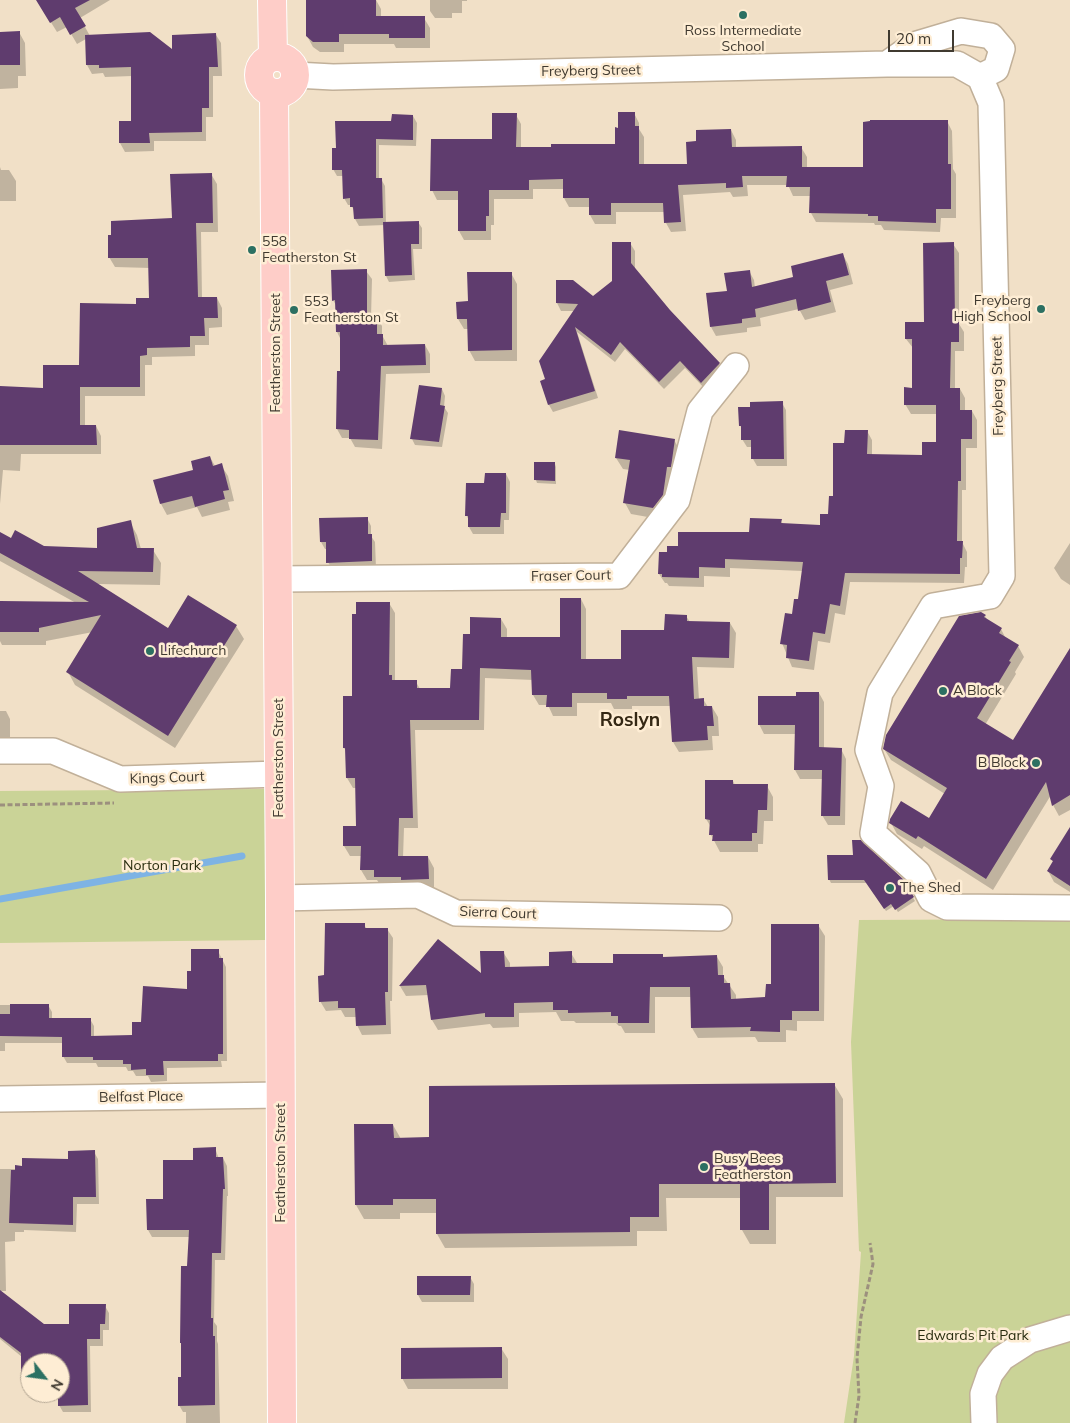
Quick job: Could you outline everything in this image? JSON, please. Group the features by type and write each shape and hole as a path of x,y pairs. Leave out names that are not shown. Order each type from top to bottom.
{"main road":[{"path":"272,0 273,56"},
{"path":"273,56 286,59 291,63 295,75 290,87 286,91 274,93 263,87 258,75 262,63 273,56"},
{"name":"Featherston Street","path":"274,93 282,1423"}],"street":[{"path":"887,64 914,45 962,31 991,36 1002,49 996,69 980,77"},
{"name":"Freyberg Street","path":"295,75 333,77 957,64 980,77 991,103 1002,576 990,596 933,606 880,694 868,750 881,786 873,833 918,873 932,899 947,907 1070,908"},
{"name":"Fraser Court","path":"278,579 620,576 677,500 700,411 736,366"},
{"name":"Kings Court","path":"0,750 53,751 120,779 279,774"},
{"name":"Sierra Court","path":"280,898 418,895 456,913 719,918"},
{"name":"Belfast Place","path":"0,1099 281,1095"},
{"path":"984,1423 983,1394 990,1374 1002,1358 1030,1340 1070,1328"}],"path":[{"path":"855,1423 859,1396 857,1358 861,1317 873,1264 870,1243"}],"green space":[{"name":"Norton Park","path":"265,789 265,940 0,943 0,791"},
{"name":"Edwards Pit Park","path":"1070,919 1070,1423 844,1423 854,1356 861,1252 859,1251 851,1042 859,920"}],"building":[{"path":"36,0 90,0 75,8 86,26 70,35 60,17 50,23"},
{"path":"306,0 376,0 376,16 425,16 425,38 389,38 389,34 339,34 339,42 313,42 306,36"},
{"path":"20,31 20,65 0,65 0,32"},
{"path":"150,32 172,49 172,35 216,33 218,67 209,67 209,108 202,108 202,132 149,133 150,143 119,143 119,121 131,121 131,67 99,68 99,65 86,65 85,35"},
{"path":"618,112 635,112 635,126 639,126 639,164 687,164 686,142 696,141 696,130 731,129 732,147 802,146 802,167 863,167 863,122 870,120 948,120 948,164 951,164 951,209 936,209 936,223 878,221 878,216 868,216 868,214 809,213 810,187 786,187 787,176 742,176 743,187 726,188 726,183 678,185 681,222 664,223 663,203 611,203 611,215 589,215 589,198 563,198 563,179 529,180 529,190 489,190 489,216 486,216 486,231 458,231 458,191 430,191 431,139 492,139 492,113 517,113 516,147 551,147 551,144 615,144 615,127 618,128"},
{"path":"392,114 413,115 413,140 376,139 376,178 382,178 383,218 354,219 353,207 350,207 350,198 343,199 342,170 332,170 332,148 336,148 335,121 391,121"},
{"path":"212,173 213,223 196,223 198,297 217,297 218,318 204,318 205,336 190,336 190,347 147,348 147,355 140,356 140,387 80,387 80,425 96,425 97,445 0,445 0,386 43,388 43,365 79,365 80,303 136,304 136,298 149,298 148,258 108,258 108,235 111,235 111,221 172,218 170,174"},
{"path":"419,221 419,244 411,244 412,275 385,276 383,222"},
{"path":"612,242 631,242 631,263 670,310 720,363 701,383 680,361 659,382 620,342 611,355 575,327 595,391 548,405 540,381 545,379 539,361 578,304 556,303 556,280 573,280 593,296 612,281"},
{"path":"954,242 955,322 959,322 959,342 951,342 950,388 960,388 960,410 972,410 972,439 961,439 961,481 958,481 957,541 963,541 960,574 845,573 840,606 830,604 825,634 813,632 809,661 786,658 787,645 780,644 785,613 792,614 794,599 798,599 803,562 725,559 725,568 699,567 699,578 662,577 662,574 658,574 659,552 667,552 667,546 678,546 678,532 749,532 750,518 782,519 781,523 820,525 820,514 828,514 829,496 833,496 833,443 844,443 845,430 868,430 867,454 922,455 922,442 936,442 936,405 904,405 904,387 912,388 912,339 905,339 905,322 924,322 923,243"},
{"path":"843,253 849,275 826,281 831,302 798,311 796,299 755,309 756,317 742,319 742,323 710,327 706,293 727,291 724,273 750,270 752,287 793,277 791,266"},
{"path":"367,269 367,316 377,316 377,334 383,334 383,345 425,344 426,365 381,366 378,440 349,439 349,430 336,429 337,371 340,371 340,332 336,332 335,300 332,301 331,270"},
{"path":"467,272 512,272 512,350 468,351 467,319 457,319 456,302 468,301"},
{"path":"419,385 442,388 440,405 445,406 439,442 410,439"},
{"path":"783,401 784,459 751,459 751,440 741,440 738,407 750,407 750,402"},
{"path":"619,430 675,439 671,467 667,467 663,495 653,508 623,503 630,460 615,458"},
{"path":"210,456 213,466 222,463 229,490 223,491 225,499 195,507 192,496 160,504 153,480 193,470 191,461"},
{"path":"534,462 555,462 555,481 534,480"},
{"path":"485,473 506,473 506,513 501,513 500,527 468,527 468,516 465,516 466,483 484,483"},
{"path":"368,517 368,534 372,534 372,561 326,563 326,542 320,542 319,518"},
{"name":"Lifechurch","path":"131,520 137,548 154,548 153,572 78,571 168,628 188,595 237,625 168,736 66,672 101,615 39,628 39,632 0,632 0,601 89,602 0,553 0,532 11,538 15,530 44,546 97,548 97,528"},
{"path":"560,598 581,598 581,659 621,659 621,630 664,630 665,614 687,615 687,621 730,622 729,658 692,657 694,699 704,698 704,706 712,706 714,726 707,726 708,740 672,742 669,696 627,696 627,699 607,699 607,693 572,693 572,707 546,707 547,695 532,695 531,670 480,668 479,720 410,720 413,818 399,818 398,856 428,856 429,879 401,880 401,877 374,877 374,870 360,870 361,846 343,846 343,826 356,826 355,778 346,778 345,748 343,748 343,696 352,696 352,614 356,614 356,602 390,602 389,675 392,675 392,680 417,680 417,688 450,688 451,669 462,669 463,634 470,634 470,617 501,618 501,637 560,637"},
{"path":"981,612 986,615 984,617 1002,628 999,633 1019,645 1009,661 1011,662 977,718 1013,740 1070,648 1070,795 1052,806 1046,782 986,879 918,836 916,839 889,823 901,801 929,818 947,788 883,749 886,735 959,616"},
{"path":"796,692 819,692 819,747 842,748 840,816 821,816 822,770 794,770 795,725 758,725 758,696 796,696"},
{"path":"705,780 733,780 733,784 768,784 767,810 758,810 757,833 752,833 752,841 712,841 713,835 709,835 710,820 705,819"},
{"path":"1070,827 1070,886 1047,871 1053,861 1050,859"},
{"path":"852,840 861,840 903,879 914,897 895,910 891,904 884,909 864,880 828,880 827,855 853,855"},
{"path":"325,923 365,923 365,928 388,928 388,992 385,992 386,1025 356,1026 355,1008 338,1008 338,1001 319,1002 318,976 324,975"},
{"path":"771,924 819,924 819,1011 792,1011 792,1020 780,1020 780,1032 750,1031 751,1027 691,1028 690,987 650,987 649,1023 618,1023 618,1016 611,1016 611,1012 568,1013 568,1010 553,1010 553,1002 514,1003 514,1017 485,1017 485,1013 431,1020 426,985 399,986 438,939 481,973 480,951 504,951 505,967 549,966 549,952 572,951 572,963 613,963 613,954 663,954 663,957 717,955 718,975 724,975 724,983 730,983 731,999 765,997 766,984 771,984"},
{"path":"191,949 219,949 219,958 223,958 223,1054 218,1054 218,1061 163,1061 164,1075 146,1075 146,1069 131,1070 131,1064 123,1064 123,1060 93,1060 93,1057 62,1057 62,1037 0,1036 0,1014 10,1014 10,1004 49,1004 49,1018 91,1018 91,1036 132,1035 132,1022 141,1022 143,986 187,989 187,971 191,971"},
{"path":"835,1083 836,1183 769,1184 769,1230 740,1230 740,1184 659,1184 659,1217 630,1217 630,1232 436,1234 436,1199 393,1199 393,1205 355,1205 354,1124 393,1124 394,1138 429,1137 429,1086"},
{"path":"216,1147 216,1157 223,1157 225,1189 223,1189 221,1253 212,1253 211,1318 213,1318 213,1336 215,1336 215,1405 178,1406 178,1377 181,1377 181,1266 187,1266 189,1230 147,1230 146,1199 163,1199 163,1160 193,1160 193,1148"},
{"path":"95,1150 96,1197 73,1197 73,1225 9,1223 11,1170 15,1170 15,1165 22,1166 22,1158 68,1159 68,1151"},
{"path":"417,1276 471,1276 470,1295 417,1295"},
{"path":"0,1290 44,1324 69,1324 69,1304 106,1304 105,1324 100,1324 100,1339 87,1339 88,1405 58,1406 58,1403 70,1403 70,1353 21,1353 0,1337"},
{"path":"502,1347 502,1378 401,1379 401,1348"}],"waterway":[{"path":"0,899 242,856"}],"place":[{"name":"Ross Intermediate School","path":"743,15"},
{"name":"558 Featherston St","path":"252,250"},
{"name":"Freyberg High School","path":"1041,309"},
{"name":"553 Featherston St","path":"294,310"},
{"name":"Lifechurch","path":"150,651"},
{"name":"A Block","path":"943,691"},
{"name":"B Block","path":"1036,763"},
{"name":"The Shed","path":"890,888"},
{"name":"Busy Bees Featherston","path":"704,1167"}],"district":[{"name":"Roslyn","path":"630,720"}]}
